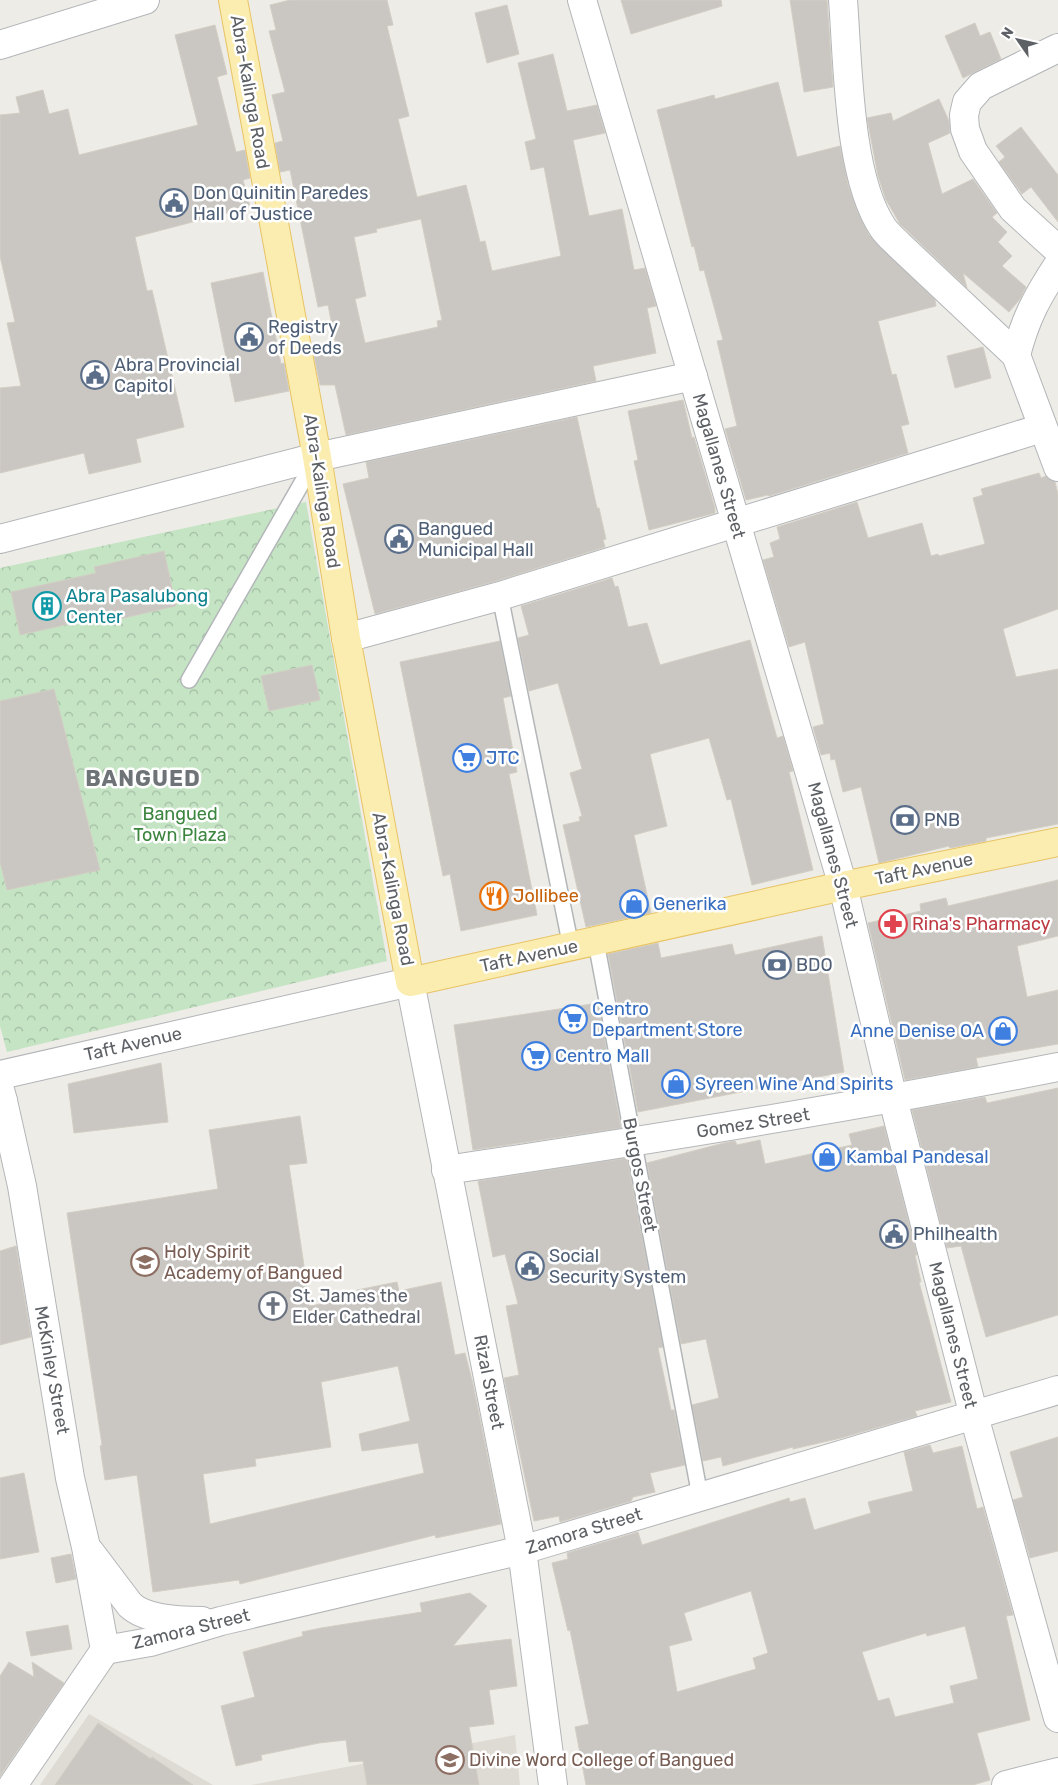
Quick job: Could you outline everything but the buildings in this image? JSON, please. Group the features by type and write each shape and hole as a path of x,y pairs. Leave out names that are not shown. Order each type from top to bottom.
{"main road":[{"name":"Abra-Kalinga Road","path":"233,0 317,457 346,638 410,982"},
{"name":"Taft Avenue","path":"410,982 843,886 1058,842"}],"street":[{"path":"0,45 146,0"},
{"name":"Magallanes Street","path":"582,0 843,886 893,1100 974,1416 1058,1718"},
{"path":"843,0 853,120 862,178 883,228 934,280 1016,354 1058,467"},
{"path":"1058,48 981,86 967,102 964,115 965,128 974,151 1014,209 1058,250"},
{"path":"1016,354 1024,324 1039,293 1058,264"},
{"path":"0,539 317,457 693,376"},
{"path":"346,638 500,596 1042,428"},
{"name":"Taft Avenue","path":"0,1075 410,982"},
{"name":"Rizal Street","path":"410,982 522,1550 553,1785"},
{"name":"Gomez Street","path":"446,1170 635,1142 893,1100 1058,1067"},
{"name":"McKinley Street","path":"1,1098 22,1186 70,1478 86,1547 105,1650"},
{"name":"Zamora Street","path":"105,1650 150,1642 221,1621 522,1550 1058,1390"},
{"path":"86,1547 137,1612 183,1621 221,1621"},
{"path":"13,1785 105,1650"},
{"path":"1006,1785 1058,1772"}],"lane":[{"path":"189,680 317,457"},
{"name":"Burgos Street","path":"500,596 583,944 635,1142 700,1496"}],"shaded area":[{"path":"89,1714 213,1785 40,1785"},
{"name":"Divine Word College of Bangued","path":"515,1735 520,1785 251,1785"}],"green space":[{"name":"Bangued Town Plaza","path":"306,502 387,961 7,1052 0,1026 0,568"}],"place":[{"name":"Don Quinitin Paredes Hall of Justice","path":"174,203"},
{"name":"Registry of Deeds","path":"249,337"},
{"name":"Abra Provincial Capitol","path":"95,375"},
{"name":"Bangued Municipal Hall","path":"399,539"},
{"name":"Abra Pasalubong Center","path":"47,606"},
{"name":"JTC","path":"467,758"},
{"name":"PNB","path":"905,820"},
{"name":"Jollibee","path":"494,896"},
{"name":"Generika","path":"634,904"},
{"name":"Rina's Pharmacy","path":"893,924"},
{"name":"BDO","path":"777,965"},
{"name":"Centro Department Store","path":"573,1019"},
{"name":"Anne Denise OA","path":"1003,1031"},
{"name":"Centro Mall","path":"536,1056"},
{"name":"Syreen Wine And Spirits","path":"676,1084"},
{"name":"Kambal Pandesal","path":"827,1157"},
{"name":"Philhealth","path":"894,1234"},
{"name":"Holy Spirit Academy of Bangued","path":"145,1262"},
{"name":"Social Security System","path":"530,1266"},
{"name":"St. James the Elder Cathedral","path":"273,1306"},
{"name":"Divine Word College of Bangued","path":"450,1760"}],"district":[{"name":"BANGUED","path":"143,778"}]}
